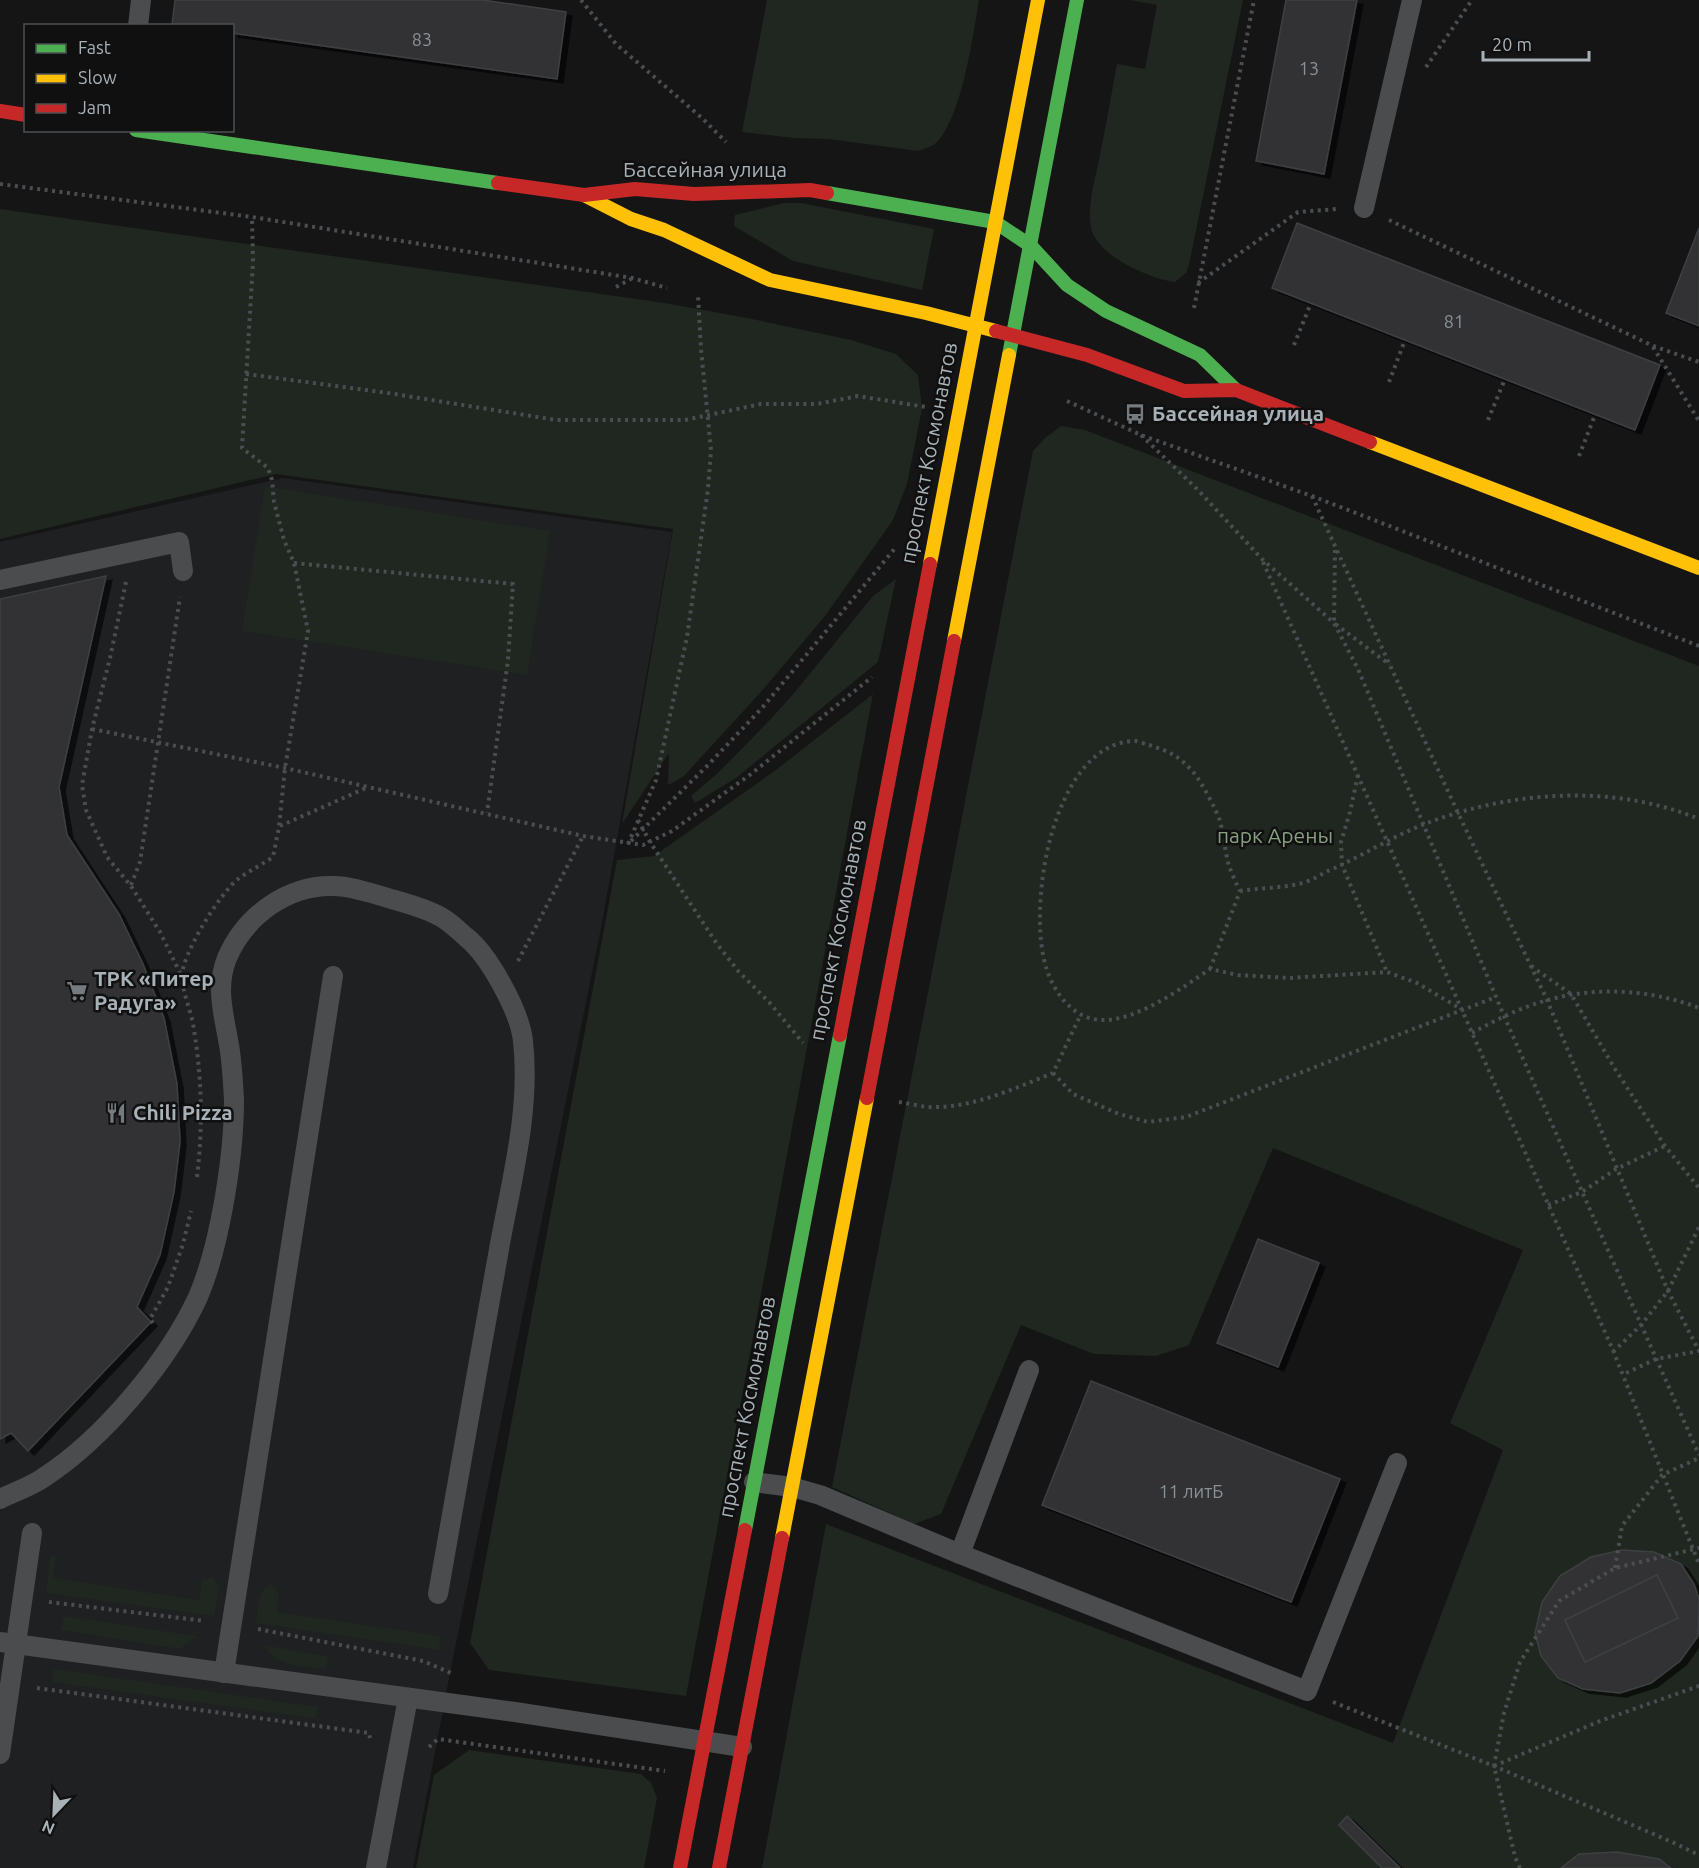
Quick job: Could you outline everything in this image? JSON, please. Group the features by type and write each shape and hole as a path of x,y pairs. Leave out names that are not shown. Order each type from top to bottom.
{"street":[{"name":"проспект Космонавтов","path":"680,1868 1038,0"},
{"path":"719,1868 1077,0"},
{"path":"0,111 24,114"},
{"name":"Бассейная улица","path":"150,132 584,195 635,189 694,194 810,190 995,222 1031,246 1067,285 1106,311 1200,355 1236,390"},
{"name":"Бассейная улица","path":"584,195 631,219 664,230 770,280 926,313 1013,335 1087,355 1184,391 1236,390 1699,568"}],"lane":[{"path":"138,24 141,0"},
{"path":"1364,207 1412,0"},
{"path":"0,580 179,543 183,571"},
{"path":"0,1499 40,1481 86,1447 149,1375 170,1345 198,1296 225,1197 234,1101 229,1046 221,1013 221,983 226,960 240,935 264,908 296,891 333,886 372,893 442,917 476,945 502,985 523,1036 525,1092 484,1341 438,1594"},
{"path":"224,1673 333,976"},
{"path":"960,1554 1029,1371"},
{"path":"754,1482 792,1487 820,1495 960,1554 1307,1691 1396,1463"},
{"path":"0,1754 8,1643 32,1533"},
{"path":"8,1643 408,1698 742,1748"},
{"path":"376,1868 408,1698"}],"path":[{"path":"580,0 616,44 702,118 726,142"},
{"path":"1194,308 1254,0"},
{"path":"1420,74 1434,58 1472,0"},
{"path":"0,184 252,217 632,278 667,288"},
{"path":"1198,283 1298,212 1364,207 1653,346 1699,362"},
{"path":"182,976 186,956 208,916 236,880 273,857 308,631 294,563 284,540 268,468 242,448 253,262 252,217"},
{"path":"616,287 632,278"},
{"path":"628,844 656,780 687,637 708,489 711,450 698,295"},
{"path":"1294,345 1311,303"},
{"path":"1389,382 1406,340"},
{"path":"1653,346 1699,421"},
{"path":"246,374 388,393 555,420 685,420 761,404 817,404 858,396 932,408"},
{"path":"1488,420 1505,379"},
{"path":"1067,401 1141,435 1312,496 1699,646"},
{"path":"1579,456 1594,415"},
{"path":"1141,435 1198,490 1262,559 1334,623 1390,666"},
{"path":"1312,496 1547,1000 1668,1291 1699,1351 1656,1359 1622,1376"},
{"path":"628,844 762,708 899,543"},
{"path":"1335,548 1334,623 1358,669 1504,1016 1699,1456 1662,1475 1622,1526 1615,1568"},
{"path":"132,552 110,658 92,729 82,785 86,810 107,857 131,886 160,932 182,976 194,1030 201,1095 200,1147 196,1185"},
{"path":"1262,559 1613,1352 1699,1564"},
{"path":"294,563 513,584 508,660 488,813"},
{"path":"131,886 140,862 183,571"},
{"path":"92,729 285,768 583,836 643,845 672,831 751,774 879,670"},
{"path":"1133,740 1173,752 1196,775 1219,820 1229,865 1240,891 1210,969 1149,1007 1127,1016 1101,1020 1080,1016 1066,1004 1047,970 1043,947 1042,894 1050,837 1069,788 1083,769 1104,749 1133,740"},
{"path":"1358,774 1341,842 1342,865 1388,972"},
{"path":"279,827 367,788"},
{"path":"1240,891 1304,882 1423,825 1484,806 1533,798 1607,796 1654,804 1699,819"},
{"path":"638,820 717,944 739,972 769,1002 809,1049"},
{"path":"502,985 518,961 583,836"},
{"path":"1531,966 1571,994 1615,1069 1665,1146 1699,1188"},
{"path":"1210,969 1238,975 1288,978 1388,972 1418,983 1461,1010"},
{"path":"1472,1033 1504,1016 1571,994 1610,992 1647,994 1681,1001 1699,1008"},
{"path":"1053,1073 1073,1094 1119,1114 1148,1122 1186,1117 1496,997"},
{"path":"896,1101 927,1107 960,1105 991,1097 1053,1073 1080,1016"},
{"path":"1548,1205 1582,1192 1616,1169 1665,1146"},
{"path":"170,1345 150,1319 168,1287 183,1244 192,1204"},
{"path":"1613,1352 1641,1325 1668,1291 1699,1227"},
{"path":"1520,1868 1515,1857 1494,1766 1504,1713 1520,1662 1559,1601 1615,1568 1699,1548"},
{"path":"40,1600 214,1622"},
{"path":"255,1629 423,1661 450,1673 462,1675"},
{"path":"1494,1766 1600,1721 1699,1686"},
{"path":"30,1688 369,1733 373,1751 419,1756 438,1738 672,1772"},
{"path":"1307,1691 1494,1766 1672,1842 1699,1856"}],"shaded area":[{"path":"283,478 672,532 601,928 450,1673 413,1868 0,1868 0,542"}],"green space":[{"path":"767,0 979,0 960,93 954,112 939,140 932,146 918,151 829,139 794,138 742,132"},
{"path":"1130,0 1243,0 1189,265 1186,273 1175,282 1138,271 1125,264 1102,247 1091,227 1092,193 1117,64 1145,69 1157,5"},
{"path":"784,203 801,203 934,229 922,290 793,261 734,226 735,215"},
{"path":"0,209 665,303 851,340 896,354 918,375 922,409 907,484 893,520 825,616 760,693 683,777 668,785 669,753 622,824 673,529 276,474 0,539"},
{"name":"парк Арены","path":"1061,426 1085,430 1699,666 1699,1868 762,1868 826,1524 1393,1743 1503,1450 1450,1423 1523,1250 1273,1148 1189,1345 1156,1356 1094,1354 1021,1325 941,1514 914,1524 832,1487 1033,451"},
{"path":"265,486 550,531 527,675 242,631"},
{"path":"896,579 878,662 736,778 695,803 691,796 719,772 768,722 873,596"},
{"path":"873,694 686,1696 489,1670 470,1643 617,860 654,856 776,770"},
{"path":"53,1555 56,1557 53,1578 199,1600 202,1580 213,1577 219,1586 214,1616 46,1593 50,1557"},
{"path":"271,1584 279,1593 277,1612 441,1636 439,1650 256,1623 261,1596 266,1587"},
{"path":"64,1616 197,1636 180,1649 61,1630"},
{"path":"264,1645 328,1656 326,1669 283,1662 269,1653"},
{"path":"54,1669 318,1707 316,1719 52,1682"},
{"path":"469,1750 641,1774 651,1783 657,1798 644,1868 416,1868 434,1775"}],"building":[{"path":"175,0 483,0 566,12 557,79 234,33 234,24 172,24"},
{"path":"1286,0 1357,0 1324,174 1256,161"},
{"path":"1297,223 1660,365 1635,430 1272,288"},
{"path":"1699,228 1699,326 1666,313"},
{"name":"ТРК «Питер Радуга»","path":"106,576 59,787 67,835 119,914 143,964 164,1018 177,1084 180,1142 174,1192 160,1255 137,1307 151,1322 28,1451 11,1433 0,1439 0,599"},
{"path":"1258,1239 1319,1263 1278,1367 1217,1343"},
{"path":"1091,1381 1340,1479 1291,1602 1042,1505"},
{"path":"1622,1550 1654,1552 1681,1564 1694,1584 1699,1599 1698,1636 1680,1661 1651,1683 1620,1693 1583,1689 1558,1678 1541,1656 1535,1633 1542,1602 1560,1576 1591,1557","holes":["1657,1575 1678,1618 1585,1662 1565,1620"]},
{"path":"1657,1575 1678,1618 1585,1662 1565,1620"},
{"path":"1347,1816 1400,1868 1382,1868 1339,1825"},
{"path":"1617,1852 1659,1859 1671,1868 1561,1868 1579,1854"}],"traffic: fast":[{"path":"1009,355 1077,0"},
{"path":"150,132 498,183"},
{"path":"827,193 995,222 1031,246 1067,285 1106,311 1200,355 1236,390"},
{"path":"745,1530 840,1035"}],"traffic: slow":[{"path":"930,564 1038,0"},
{"path":"584,195 631,219 664,230 770,280 926,313 996,331"},
{"path":"954,641 1009,355"},
{"path":"1370,442 1699,568"},
{"path":"782,1538 867,1098"}],"traffic: jam":[{"path":"0,111 24,115"},
{"path":"498,183 584,195 635,189 694,194 810,190 827,193"},
{"path":"996,331 1087,355 1184,391 1236,390 1370,442"},
{"path":"840,1035 930,564"},
{"path":"867,1098 954,641"},
{"path":"680,1868 745,1530"},
{"path":"719,1868 782,1538"}],"place":[{"name":"Бассейная улица","path":"1135,414"},
{"name":"ТРК «Питер Радуга»","path":"77,991"},
{"name":"Chili Pizza","path":"116,1113"}]}
